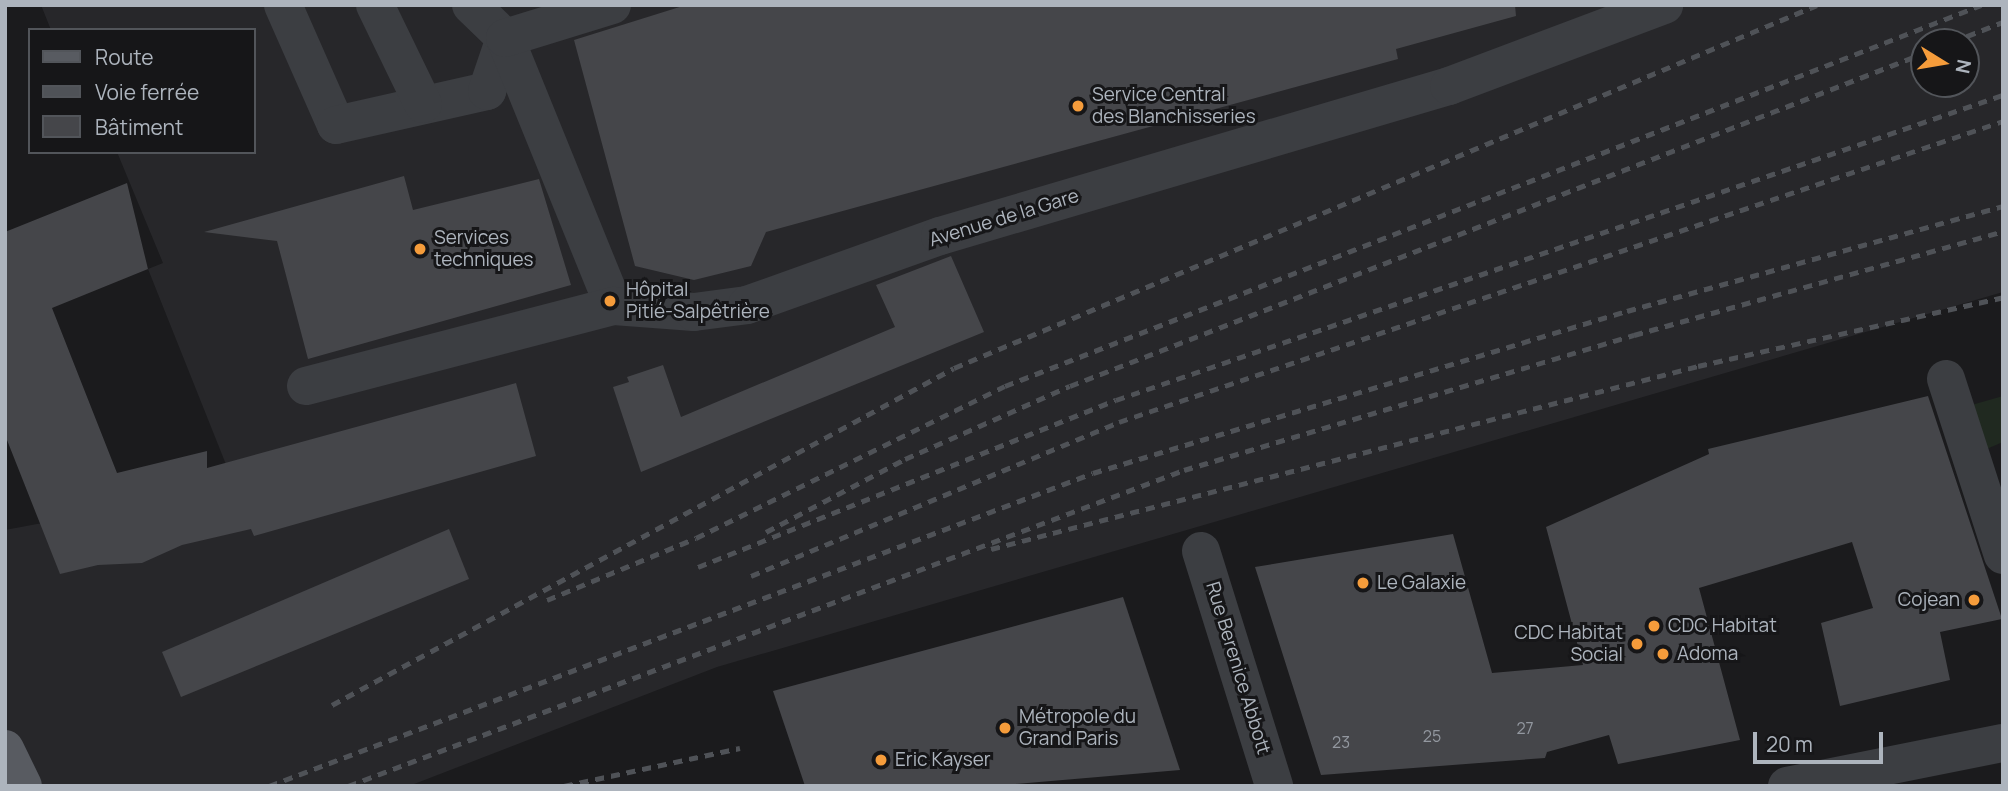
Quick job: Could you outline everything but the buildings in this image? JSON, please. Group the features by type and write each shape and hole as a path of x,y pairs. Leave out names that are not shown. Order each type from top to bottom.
{"main road":[{"path":"5,749 23,786"}],"street":[{"path":"283,5 336,125 487,91 505,38"},
{"path":"375,5 423,104"},
{"path":"471,5 505,38 614,306"},
{"path":"505,38 612,5"},
{"name":"Avenue de la Gare","path":"306,386 614,306 694,312 747,305 940,236 1449,86 1664,5"},
{"path":"1946,379 2003,555"},
{"name":"Rue Berenice Abbott","path":"1201,551 1275,786"},
{"path":"1787,786 2003,743"}],"shaded area":[{"path":"41,5 2003,5 2003,292 717,667 409,786 5,786 5,530 235,487 148,269 163,263 118,154 256,154 256,28 50,28"},
{"path":"2003,396 2003,442 1982,451 1968,406"}],"railway":[{"path":"332,705 954,368 1817,5"},
{"path":"547,600 696,538 1005,386 1981,5"},
{"path":"1980,31 2003,22"},
{"path":"766,532 905,459 1070,386 1910,58"},
{"path":"698,567 1116,400 2003,95"},
{"path":"751,576 1119,422 2003,121"},
{"path":"269,786 1093,473 1627,311 2003,206"},
{"path":"348,786 1184,470 1634,335 2003,231"},
{"path":"991,549 1698,366 2003,297"},
{"path":"564,786 740,748"}],"place":[{"name":"Service Central des Blanchisseries","path":"1078,106"},
{"name":"Services techniques","path":"420,249"},
{"name":"Hôpital Pitié-Salpêtrière","path":"610,301"},
{"name":"Le Galaxie","path":"1363,583"},
{"name":"Cojean","path":"1974,600"},
{"name":"CDC Habitat","path":"1654,626"},
{"name":"CDC Habitat Social","path":"1637,644"},
{"name":"Adoma","path":"1663,654"},
{"name":"Métropole du Grand Paris","path":"1005,728"},
{"name":"Eric Kayser","path":"881,760"}]}
